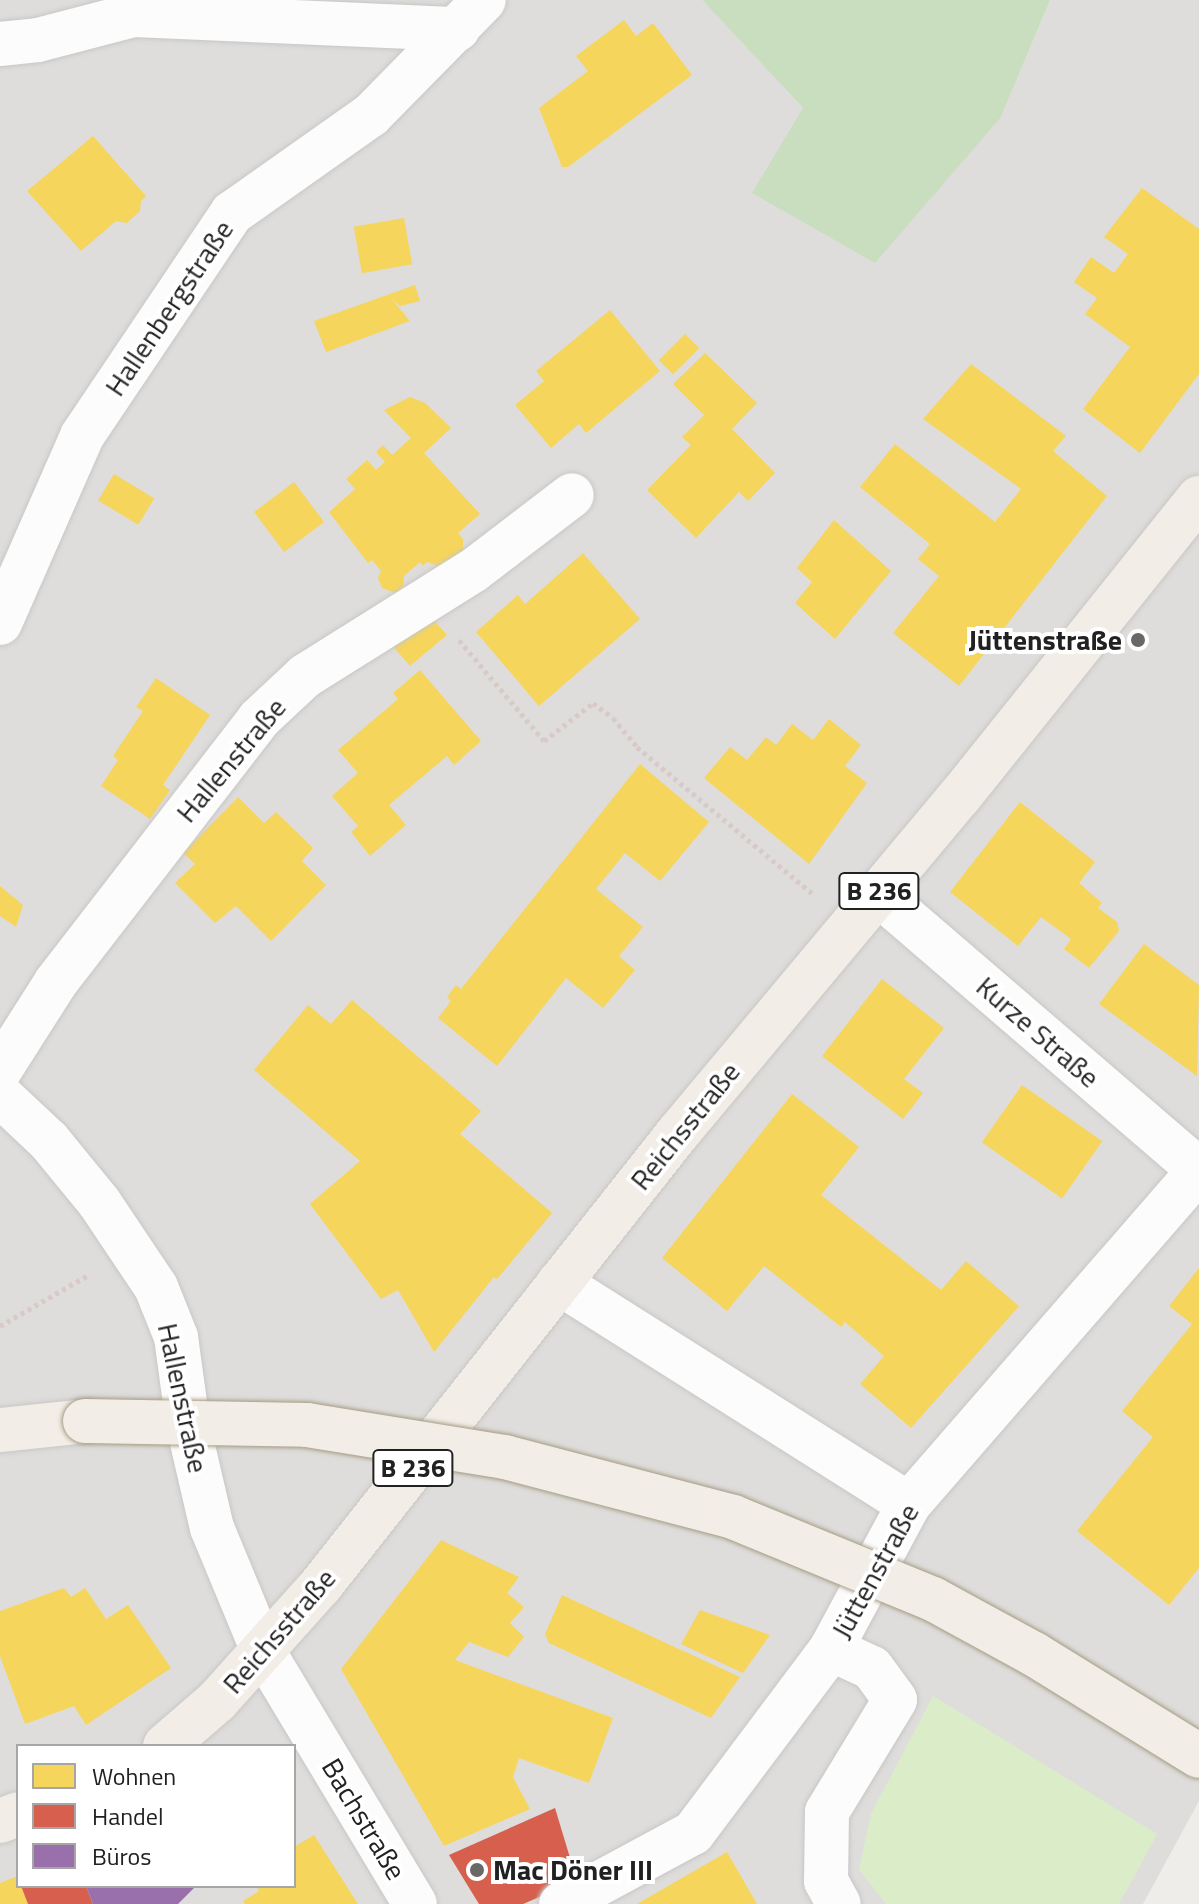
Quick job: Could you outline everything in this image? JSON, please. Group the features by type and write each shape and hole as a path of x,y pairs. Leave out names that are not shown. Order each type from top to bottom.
{"main road":[{"name":"Reichsstraße","path":"167,1744 217,1701 321,1585 559,1283 1199,498"},
{"path":"0,1430 85,1421 307,1425 505,1457 733,1517 933,1599 1034,1654 1199,1756"}],"street":[{"name":"Hallenbergstraße","path":"0,44 38,40 134,15 471,14"},
{"name":"Hallenbergstraße","path":"0,623 82,436 232,213 371,115 471,14"},
{"name":"Hallenstraße","path":"0,1070 56,982 259,719 305,676 474,570 572,495"},
{"name":"Kurze Straße","path":"864,909 1199,1170"},
{"name":"Hallenstraße","path":"0,1095 49,1141 132,1250 156,1287 176,1337 188,1425 212,1528 263,1651"},
{"name":"Jüttenstraße","path":"561,1904 693,1833 831,1649 909,1504 1199,1170"},
{"path":"559,1283 909,1504"},
{"path":"831,1649 872,1668 895,1700 827,1812 826,1881 839,1904"},
{"name":"Bachstraße","path":"263,1651 415,1904"}],"path":[{"path":"425,599 544,741 593,703 613,718 658,765 864,909"},
{"path":"0,1326 132,1250"}],"shaded area":[{"path":"0,0 702,0 803,108 1001,117 1050,0 1199,0 1199,1801 1143,1904 0,1904"}],"green space":[{"path":"702,0 1050,0 1001,117 875,263 752,193 803,108"},
{"path":"933,1696 1157,1834 1119,1904 886,1904 859,1869 871,1814"}],"building: Wohnen":[{"path":"624,20 636,36 653,23 692,75 568,167 562,167 539,108 588,71 576,56"},
{"path":"93,136 146,196 141,201 140,211 127,223 116,221 81,251 27,191"},
{"path":"1142,188 1199,229 1199,374 1140,453 1083,409 1130,347 1085,314 1097,298 1074,282 1091,257 1114,273 1128,254 1104,237"},
{"path":"404,218 412,264 362,273 354,227"},
{"path":"415,285 420,301 400,306 391,298 410,321 326,352 314,321"},
{"path":"610,310 660,371 586,433 579,424 551,448 515,405 544,381 536,371"},
{"path":"685,334 699,348 673,374 659,360"},
{"path":"705,353 757,403 732,429 775,473 748,501 739,492 696,538 647,490 691,445 682,437 704,415 673,384"},
{"path":"971,364 1066,436 1053,451 1107,496 959,686 893,633 939,576 918,559 930,544 860,487 895,444 995,522 1021,489 923,419"},
{"path":"410,397 425,403 451,428 424,453 480,514 458,533 463,539 463,553 444,568 427,562 423,566 420,562 404,576 403,587 396,593 382,588 378,578 381,571 372,560 368,563 329,512 355,489 346,479 367,460 376,470 385,462 376,452 383,445 392,455 411,438 384,410"},
{"path":"114,474 154,498 138,525 98,501"},
{"path":"294,482 324,522 284,552 254,512"},
{"path":"834,520 891,571 835,639 795,603 812,582 797,568"},
{"path":"583,553 640,619 539,706 476,632 518,595 525,604"},
{"path":"431,617 447,635 410,666 392,645"},
{"path":"420,670 481,741 454,765 447,756 389,805 406,825 370,856 351,832 358,826 332,796 358,773 338,750 398,699 393,693"},
{"path":"156,678 210,715 163,785 170,790 150,819 101,786 118,760 113,756 143,711 136,707"},
{"path":"829,719 861,745 845,766 867,783 809,864 704,778 730,747 747,760 766,737 776,745 792,724 813,740"},
{"path":"640,764 709,822 660,881 625,853 596,889 643,927 619,956 635,970 603,1008 566,978 497,1066 438,1018 451,1001 447,997 456,985 461,989"},
{"path":"238,797 264,823 276,812 313,848 302,861 326,885 271,941 236,906 215,923 175,883 195,864 183,853"},
{"path":"1020,802 1095,862 1079,883 1102,903 1098,908 1117,922 1119,931 1089,968 1064,949 1071,939 1041,917 1018,946 950,892"},
{"path":"0,886 23,905 16,927 0,916"},
{"path":"1144,944 1199,985 1197,1076 1099,1004"},
{"path":"882,979 944,1028 904,1079 923,1093 903,1119 822,1056"},
{"path":"352,1000 481,1111 460,1134 552,1213 497,1279 494,1277 434,1352 398,1290 381,1299 310,1204 360,1161 254,1070 308,1005 331,1024"},
{"path":"1022,1085 1102,1141 1062,1199 982,1142"},
{"path":"792,1094 859,1147 821,1195 941,1290 966,1261 1019,1306 911,1428 860,1384 884,1356 845,1322 841,1327 764,1266 727,1311 662,1258"},
{"path":"1199,1268 1199,1568 1169,1605 1077,1531 1153,1437 1122,1411 1192,1324 1169,1306"},
{"path":"441,1540 519,1577 507,1593 524,1607 510,1623 524,1637 508,1657 469,1642 455,1660 613,1718 589,1783 519,1758 513,1777 530,1809 444,1846 341,1669"},
{"path":"64,1588 71,1597 85,1588 106,1619 128,1605 171,1668 86,1725 74,1706 25,1724 0,1656 0,1611"},
{"path":"562,1595 740,1677 711,1718 549,1643 545,1634"},
{"path":"700,1610 770,1635 743,1673 681,1644"},
{"path":"314,1835 358,1904 245,1904 243,1901 259,1891 257,1888 296,1888 296,1846"},
{"path":"727,1852 757,1904 637,1904"},
{"path":"16,1877 16,1888 22,1888 28,1904 0,1904 0,1883"}],"building: Handel":[{"path":"555,1808 577,1881 523,1904 479,1904 449,1855"},
{"path":"22,1888 87,1888 93,1904 28,1904"}],"building: Büros":[{"path":"87,1888 194,1888 178,1904 93,1904"}],"place":[{"name":"Jüttenstraße","path":"1138,640"},
{"name":"Mac Döner III","path":"477,1870"}]}
